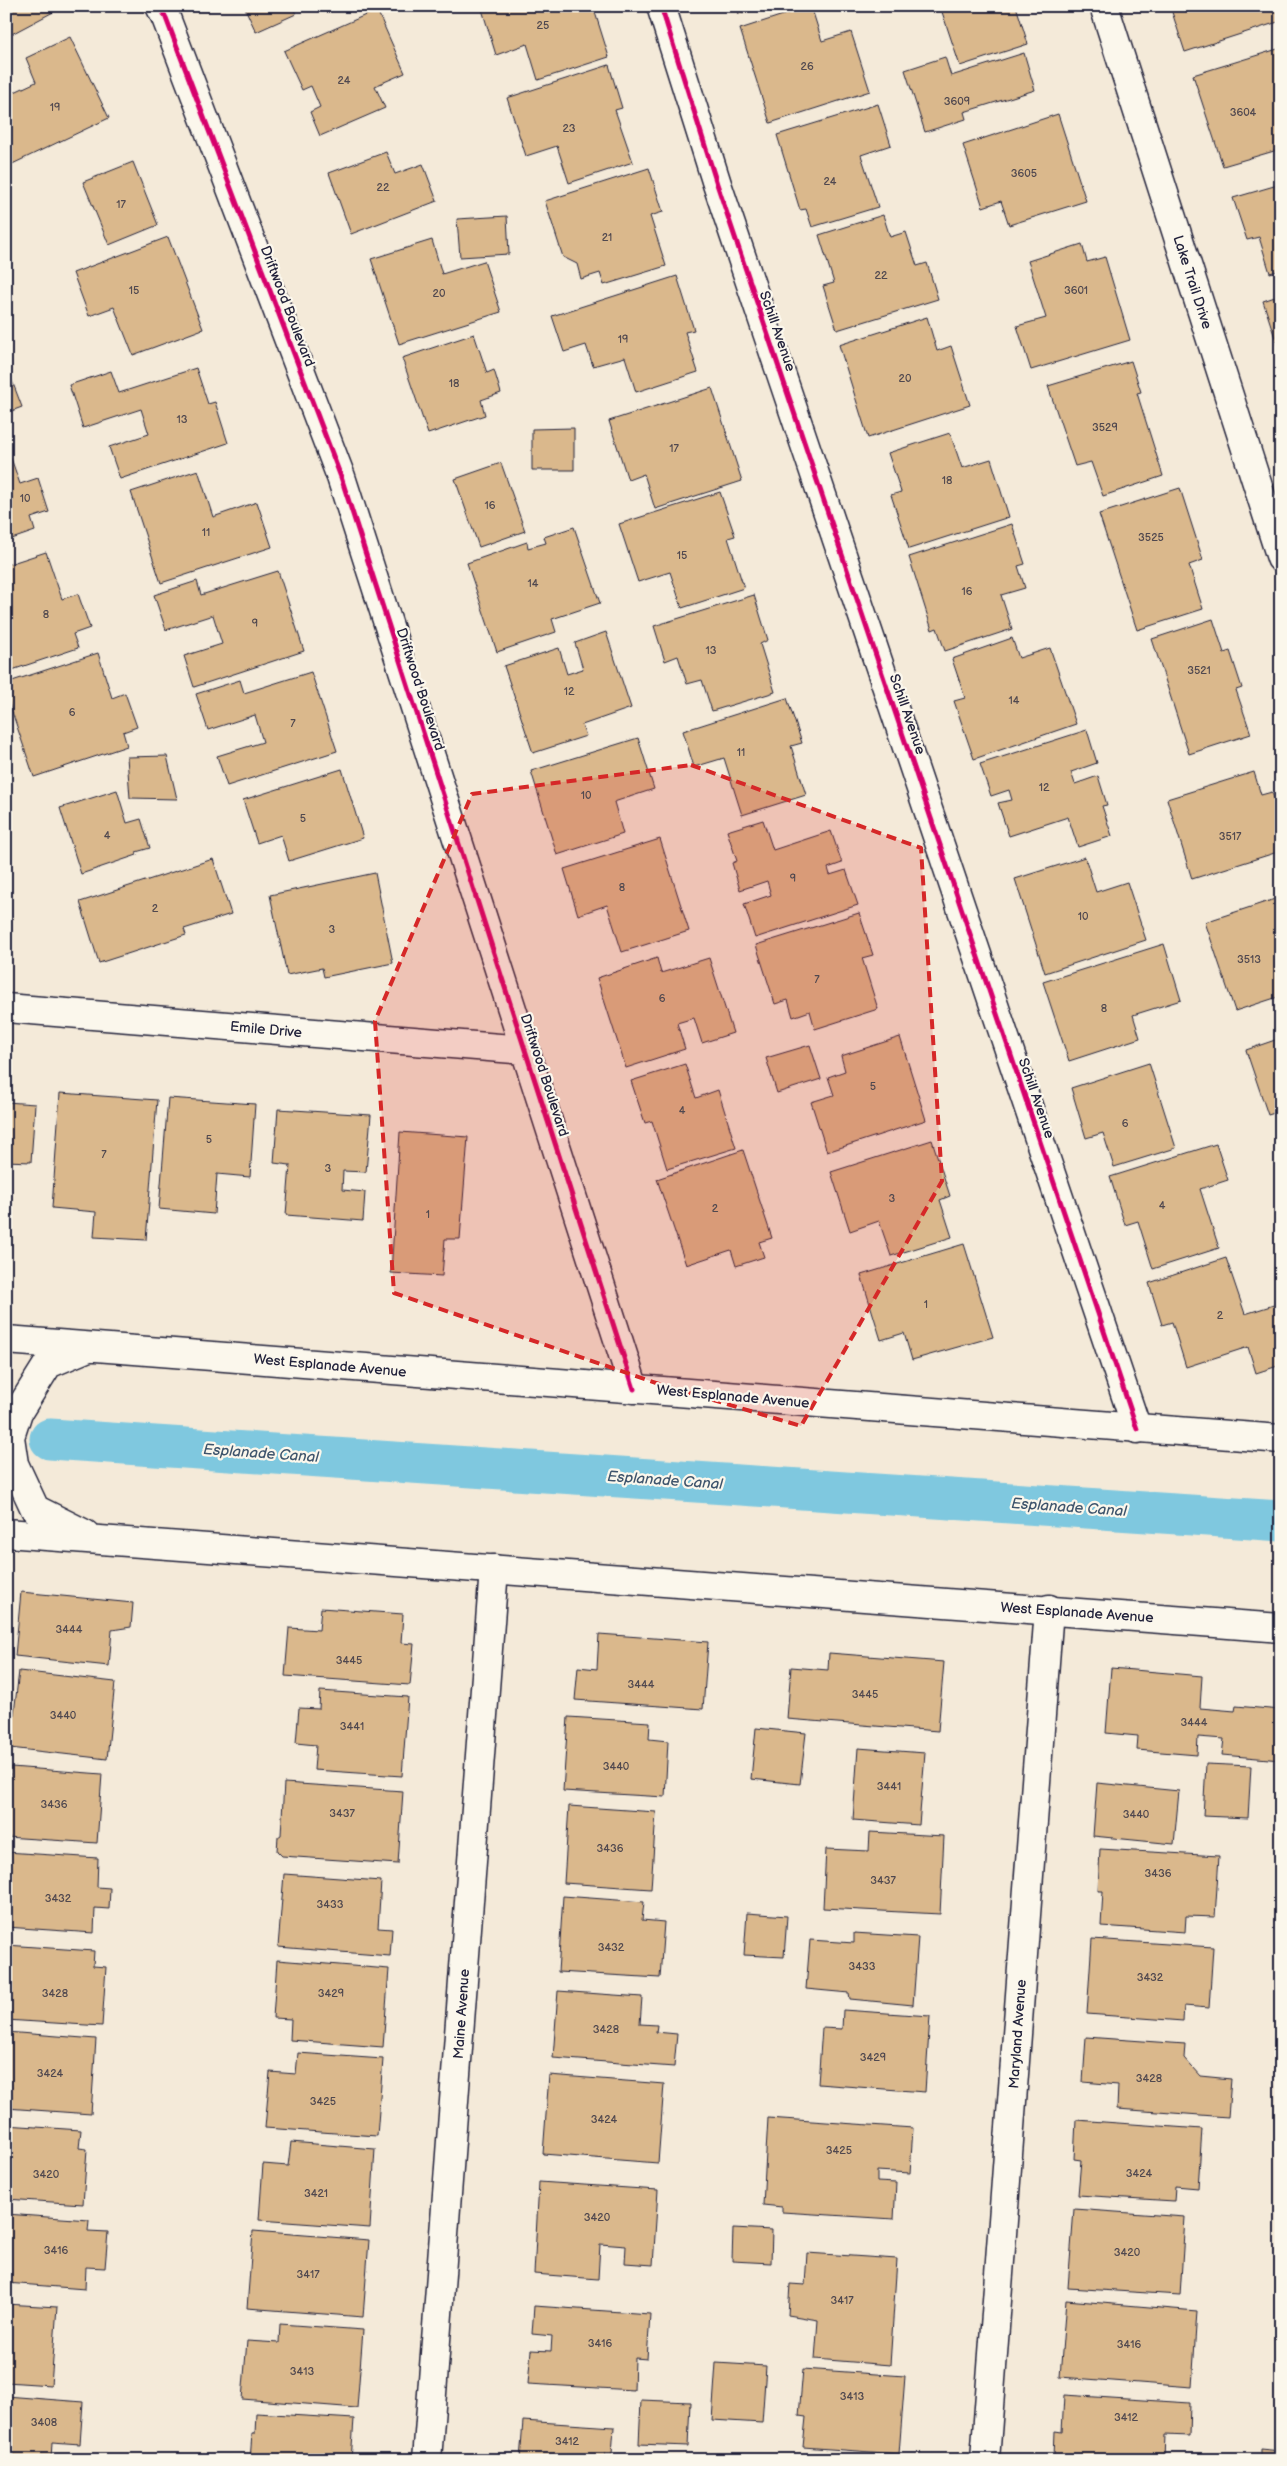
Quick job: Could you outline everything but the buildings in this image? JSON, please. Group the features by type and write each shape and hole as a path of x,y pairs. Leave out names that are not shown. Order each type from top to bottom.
{"street":[{"name":"Driftwood Boulevard","path":"160,6 341,477 634,1389"},
{"name":"Schill Avenue","path":"661,6 723,203 1137,1429"},
{"name":"Lake Trail Drive","path":"1104,6 1281,558"},
{"name":"Emile Drive","path":"7,1005 525,1050"},
{"name":"West Esplanade Avenue","path":"6,1340 1281,1440"},
{"path":"92,1346 48,1364 18,1412 10,1437 14,1464 35,1509 96,1540"},
{"name":"West Esplanade Avenue","path":"6,1533 1049,1609 1281,1628"},
{"name":"Maine Avenue","path":"427,2460 494,1569"},
{"name":"Maryland Avenue","path":"986,2460 1049,1609"}],"highlighted area":[{"path":"691,765 921,848 942,1181 801,1426 659,1384 394,1293 375,1021 472,794"}],"waterway":[{"name":"Esplanade Canal","path":"50,1439 1281,1521"}],"cycle path":[{"path":"160,6 341,477 634,1389"},
{"path":"661,6 717,184 1137,1429"}]}
